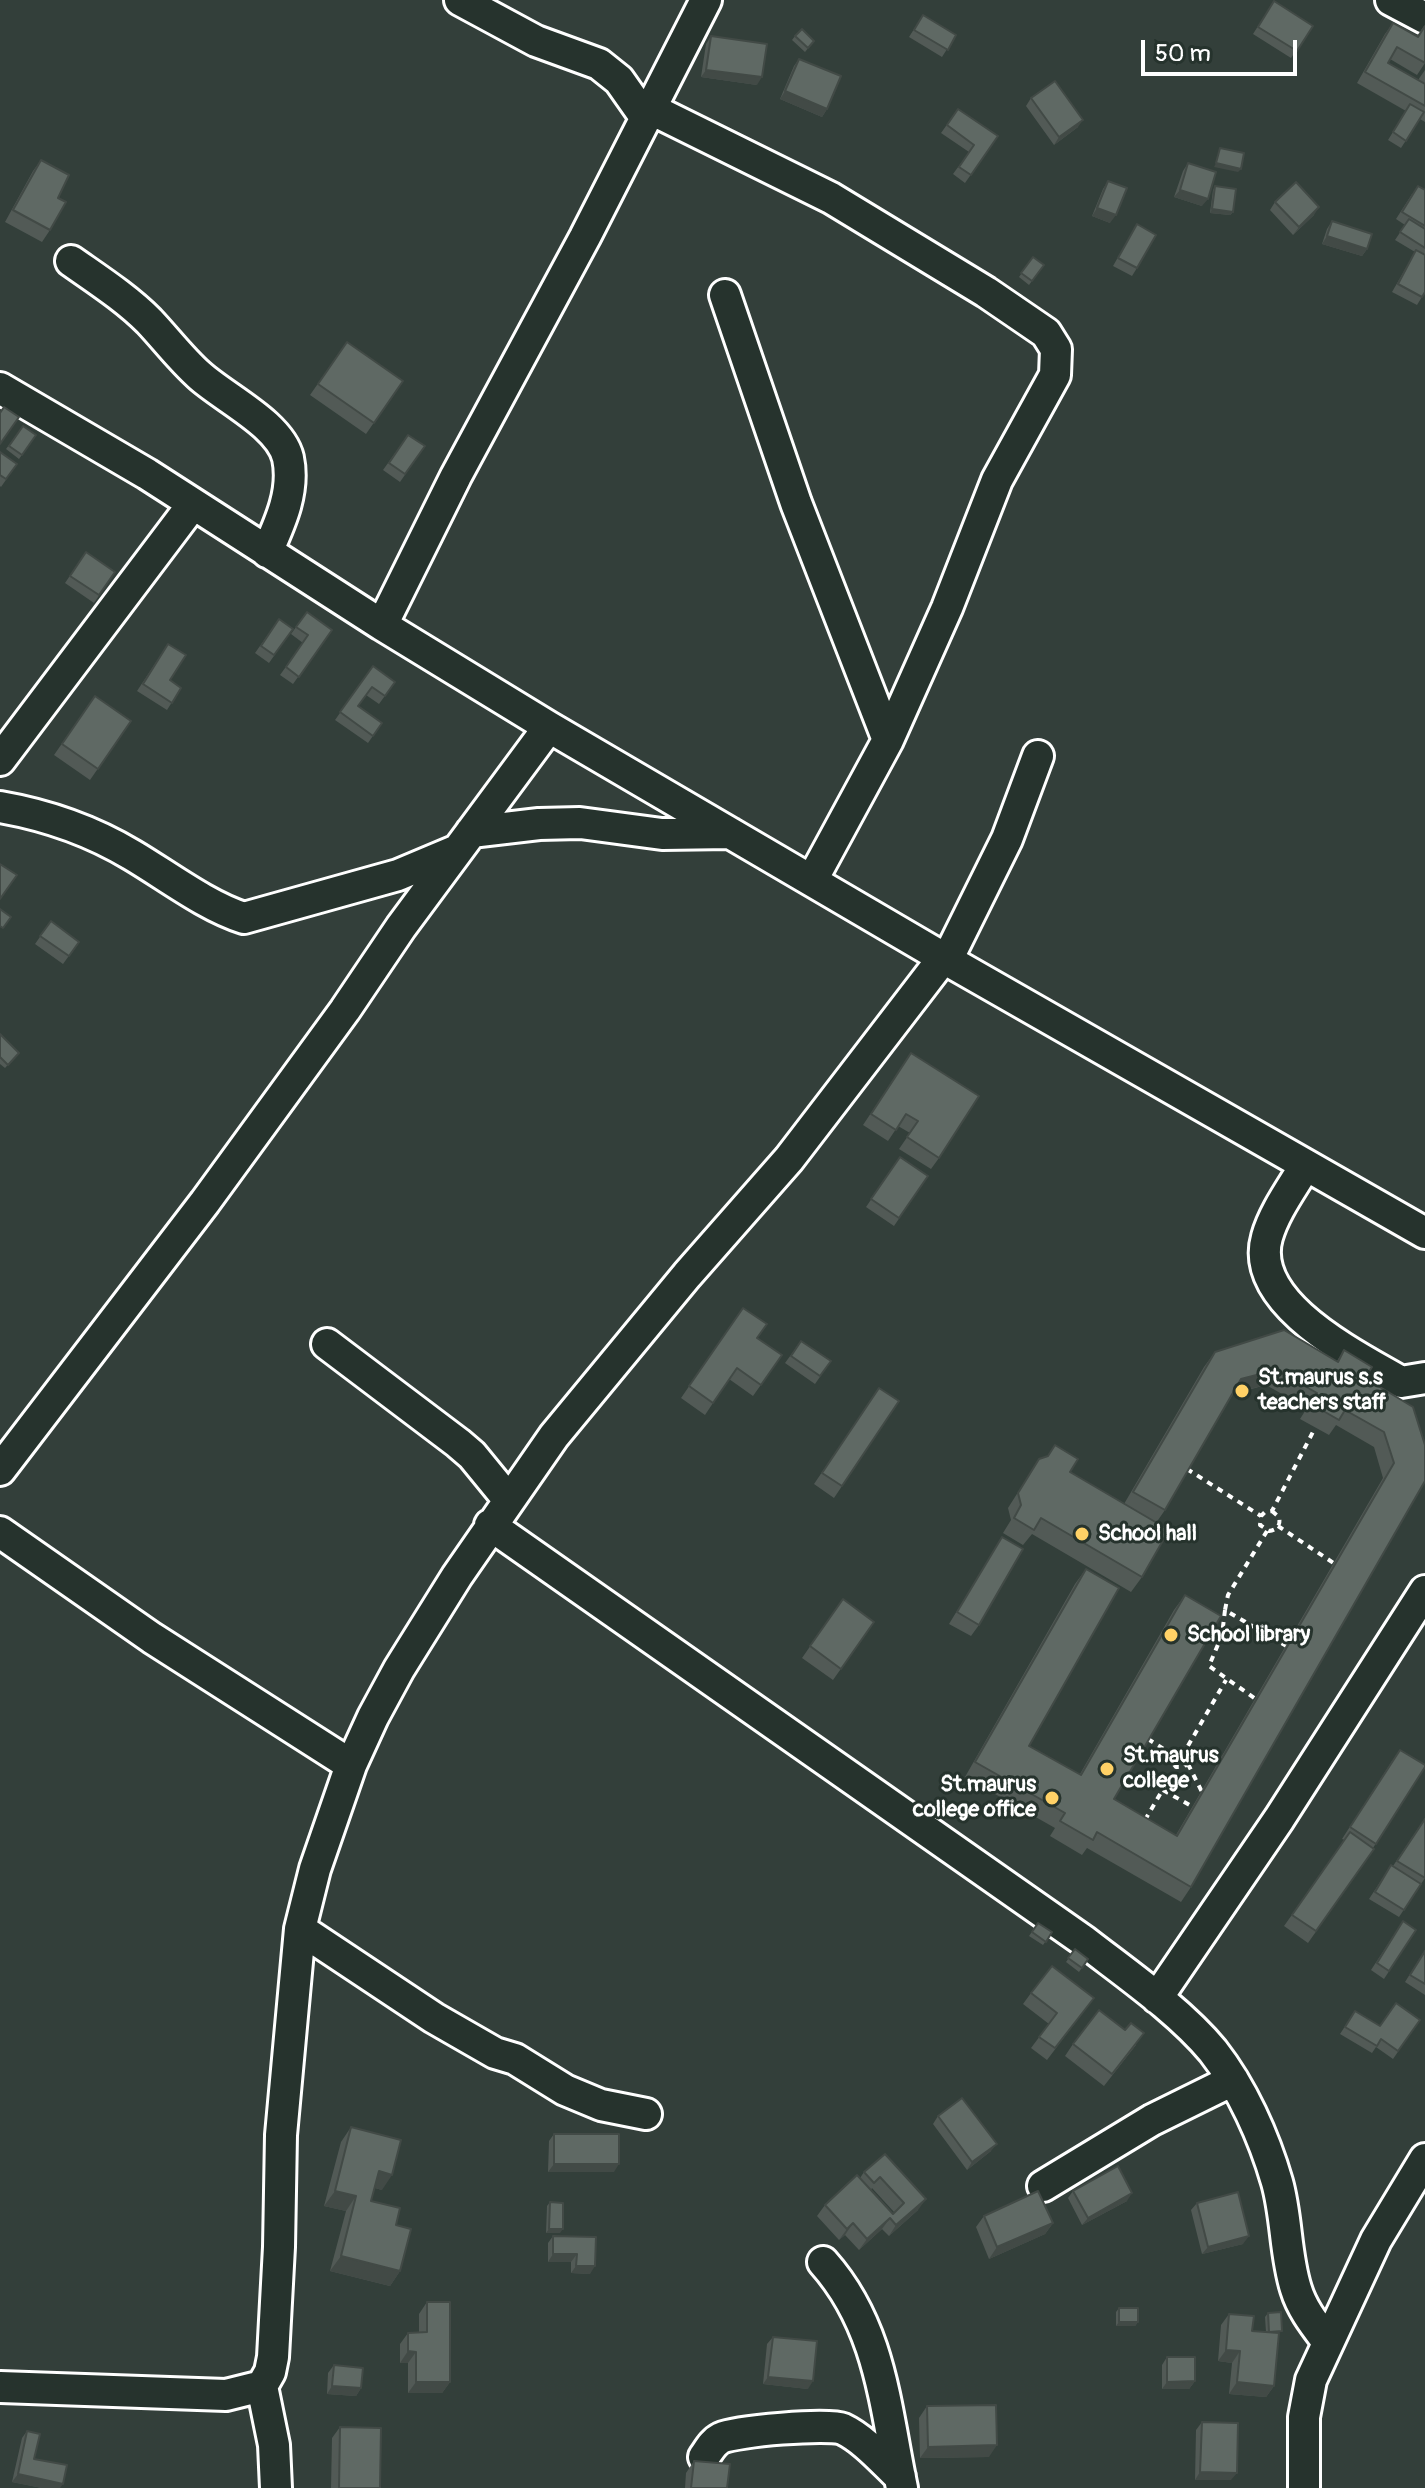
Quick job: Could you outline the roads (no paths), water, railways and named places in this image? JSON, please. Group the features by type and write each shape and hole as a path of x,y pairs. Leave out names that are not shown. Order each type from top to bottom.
{"street":[{"path":"460,0 536,41 599,64 619,80 647,112 831,198 868,219 1046,333 1056,349 1055,375 997,480 947,608 888,740 812,880"},
{"path":"382,625 456,476 585,237 706,0"},
{"path":"1391,0 1425,18"},
{"path":"71,261 120,296 148,320 201,377 277,435 288,456 289,483 283,516 267,552"},
{"path":"725,295 796,503 888,740"},
{"path":"0,388 193,504 549,727 1425,1233"},
{"path":"0,760 193,504"},
{"path":"0,1470 205,1202 549,727"},
{"path":"276,2488 274,2445 262,2386 270,2372 273,2357 281,2135 300,1929 315,1869 351,1765 399,1669 490,1525 554,1436 656,1312 789,1159 946,959 1007,839 1038,756"},
{"path":"0,807 33,813 78,829 121,849 174,882 244,918 398,875 464,841 539,824 580,823 662,834 730,833"},
{"path":"1305,1166 1267,1237 1264,1260 1274,1286 1290,1306 1317,1330 1417,1386"},
{"path":"327,1344 458,1443 472,1455 508,1499"},
{"path":"490,1525 1084,1941 1157,1998 1211,2049 1233,2080 1276,2181 1296,2288 1305,2311 1327,2341"},
{"path":"0,1532 152,1638 351,1765"},
{"path":"1157,1998 1287,1806 1425,1591"},
{"path":"300,1929 434,2018 495,2053 529,2065 565,2090 601,2105 646,2114"},
{"path":"1043,2186 1152,2120 1233,2080"},
{"path":"1304,2488 1304,2417 1311,2380 1376,2240 1425,2159"},
{"path":"823,2262 841,2283 864,2325 890,2414 901,2482"},
{"path":"0,2387 226,2395 262,2386"},
{"path":"704,2457 720,2439 741,2433 828,2425 858,2439 901,2482"}],"place":[{"name":"St.maurus s.s teachers staff","path":"1242,1391"},
{"name":"School hall","path":"1082,1534"},
{"name":"School library","path":"1171,1635"},
{"name":"St.maurus college","path":"1107,1769"},
{"name":"St.maurus college office","path":"1052,1798"}]}
